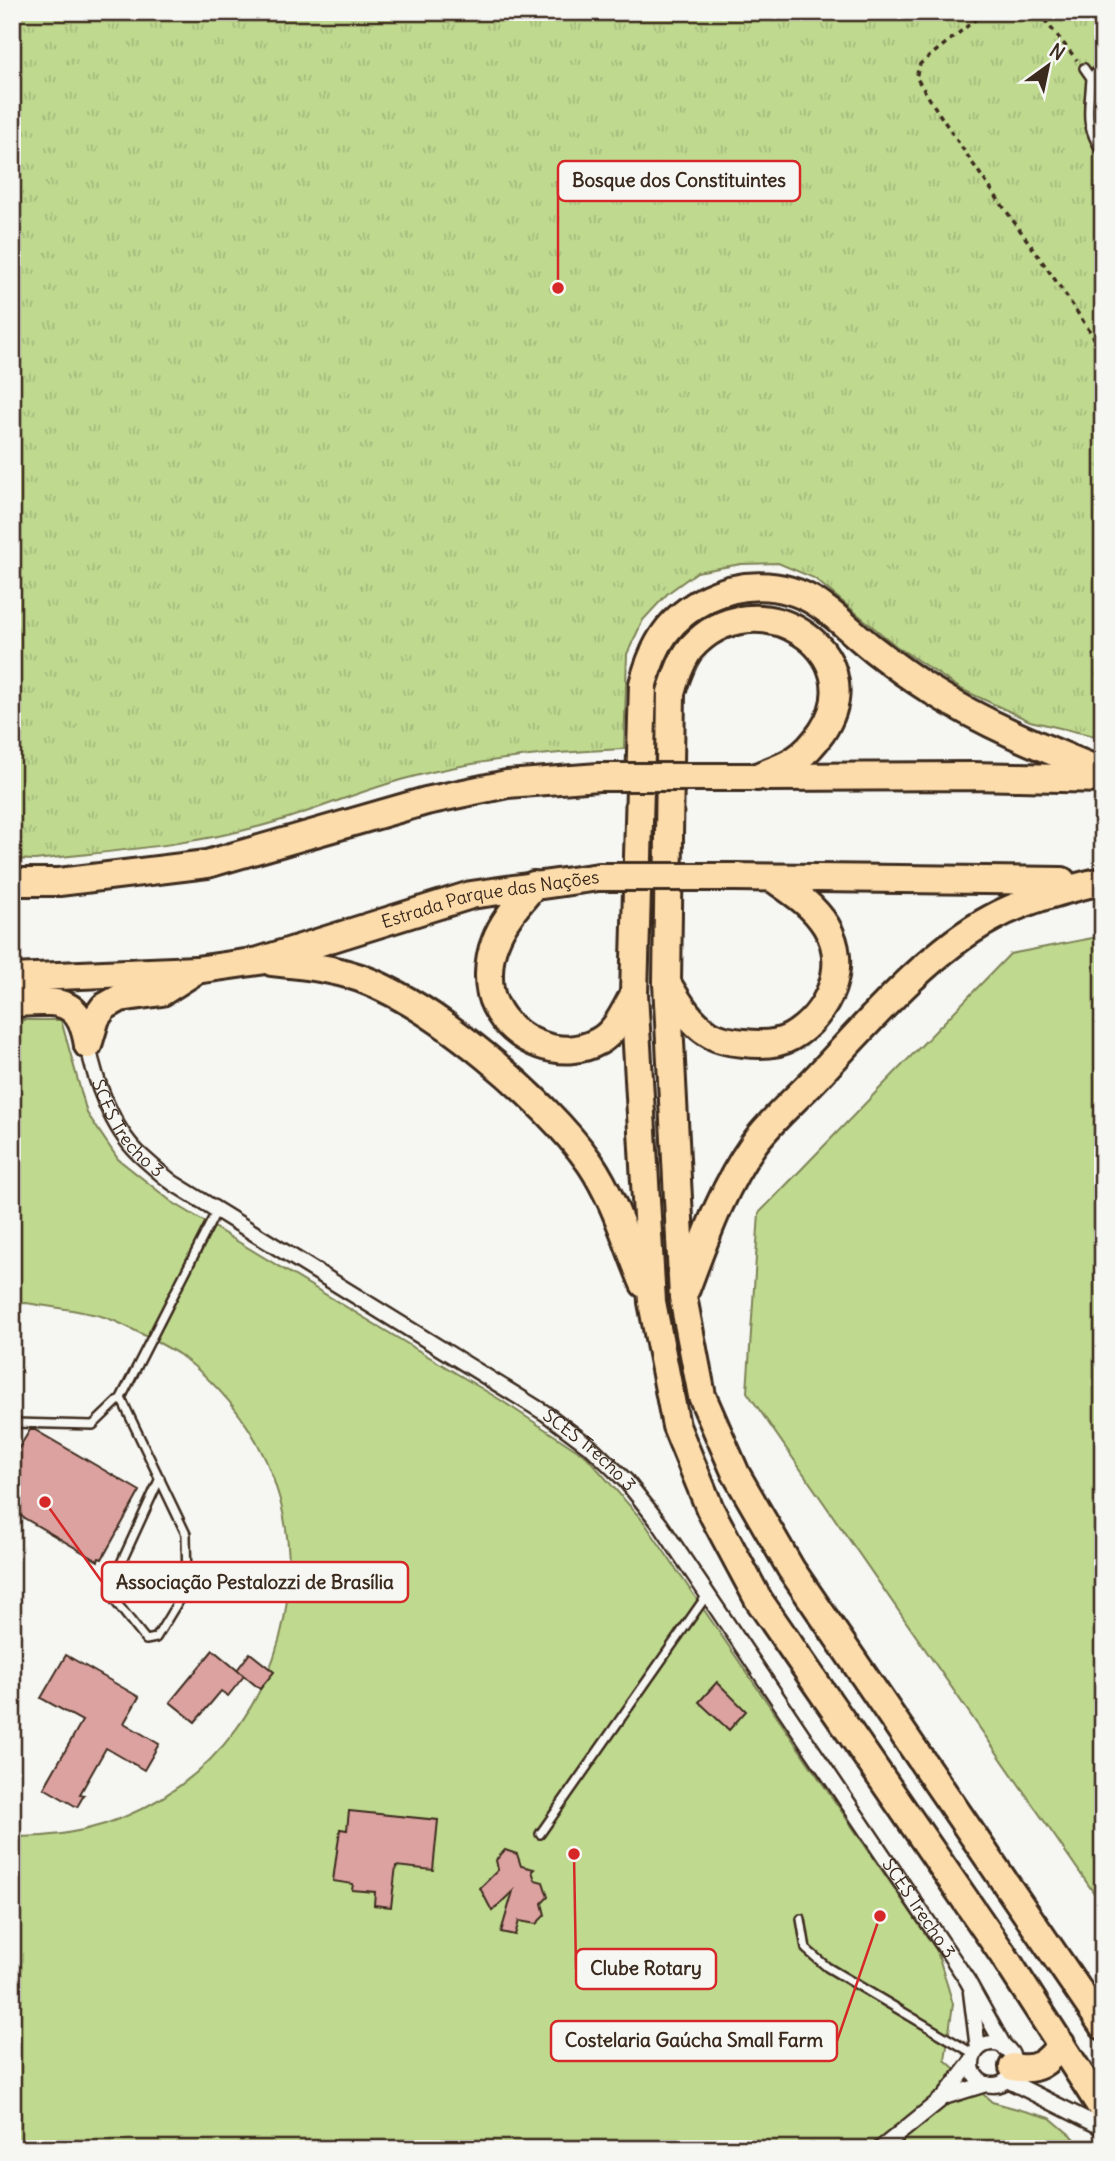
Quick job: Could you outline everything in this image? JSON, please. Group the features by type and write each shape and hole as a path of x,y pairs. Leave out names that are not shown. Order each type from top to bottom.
{"highway":[{"path":"1103,772 991,724 929,689 872,649 822,606 792,591 757,584 724,590 695,604 670,625 651,654 643,684 634,994 652,1302 676,1426 710,1509 758,1599 1004,1956 1103,2110"},
{"path":"754,777 796,759 813,744 830,719 835,696 832,669 824,652 802,632 769,618 737,620 710,631 690,649 679,668 671,692 667,983 683,1297 702,1396 736,1474 791,1569 1103,2026"},
{"path":"12,882 59,882 207,864 426,801 507,784 599,777 972,776 1103,779"},
{"name":"Estrada Parque das Nações","path":"12,978 196,970 260,961 471,895 599,877 1100,882"},
{"path":"667,983 682,1008 708,1033 730,1042 763,1045 772,1043 790,1038 813,1020 833,991 837,961 827,928 808,903 774,879"},
{"path":"683,1297 711,1222 730,1182 754,1143 888,1002 947,949 990,919 1033,899 1100,882"},
{"path":"534,885 506,919 494,943 489,976 493,1003 506,1023 525,1038 547,1048 573,1051 601,1041 617,1024 634,994"},
{"path":"260,961 319,967 361,979 411,1002 461,1038 518,1085 564,1129 591,1165 614,1208 652,1302"},
{"path":"88,1045 96,1018 104,1007 120,998 162,992 196,970"},
{"path":"12,1003 55,1002 68,1007 83,1020 88,1045"},
{"path":"1009,2065 1027,2070 1043,2066 1061,2045"}],"street":[{"name":"SCES Trecho 3","path":"88,1045 93,1072 109,1110 137,1152 173,1184 545,1413 593,1449 626,1481 660,1524 708,1594 987,2012 1009,2065"},
{"name":"SCES Trecho 3","path":"970,1987 975,2055"},
{"path":"880,2149 944,2096 975,2055 992,2043 1009,2065 1103,2128"},
{"path":"975,2055 975,2075 986,2084"},
{"path":"944,2096 986,2084 994,2085 1009,2065"}],"lane":[{"path":"1103,65 1091,78 1088,124 1091,136 1103,153"},
{"path":"1083,68 1091,78"},
{"path":"14,1423 93,1425 121,1398 216,1212"},
{"path":"121,1398 160,1478 186,1534 187,1587 156,1638 146,1640 111,1596 111,1585 160,1478"},
{"path":"540,1834 708,1594"},
{"path":"801,1919 806,1949 827,1967 975,2055"}],"path":[{"path":"985,12 920,64 916,77 965,153 1055,277 1098,344 1103,346"},
{"path":"1038,12 1083,68"}],"green space":[{"path":"12,12 1103,12 1103,738 1030,721 961,689 896,646 814,578 778,563 741,564 697,572 668,593 643,620 627,654 624,749 515,758 434,771 389,783 280,821 233,833 149,847 35,860 12,859"},
{"path":"1103,936 1103,1906 747,1392 759,1213 1010,954"},
{"path":"12,1020 61,1020 87,1113 118,1159 172,1202 499,1399 587,1457 644,1522 937,1951 953,2004 945,2060 992,2102 1050,2118 1087,2149 12,2149 12,1837 104,1824 179,1786 237,1729 274,1658 289,1579 279,1498 244,1422 180,1355 143,1334 104,1317 26,1303 12,1304"}],"building":[{"path":"30,1430 35,1430 140,1491 102,1559 99,1558 98,1561 12,1511 12,1459"},
{"path":"213,1650 244,1676 228,1696 221,1691 195,1722 170,1702"},
{"path":"250,1653 274,1672 260,1689 237,1670"},
{"path":"66,1655 139,1697 124,1723 159,1744 144,1770 106,1748 80,1794 84,1795 77,1807 44,1788 82,1721 41,1698"},
{"path":"717,1682 746,1711 729,1730 699,1702"},
{"path":"349,1811 438,1820 433,1870 396,1866 391,1907 374,1905 375,1892 352,1890 353,1884 333,1881 340,1829 347,1830"},
{"path":"505,1850 517,1854 521,1866 534,1869 532,1871 535,1880 543,1882 548,1897 542,1903 545,1915 536,1924 519,1921 515,1935 501,1932 513,1891 492,1911 480,1888 498,1870 496,1860"}],"place":[{"name":"Bosque dos Constituintes","path":"558,288"},
{"name":"Associação Pestalozzi de Brasília","path":"45,1502"},
{"name":"Clube Rotary","path":"574,1854"},
{"name":"Costelaria Gaúcha Small Farm","path":"880,1916"}]}
